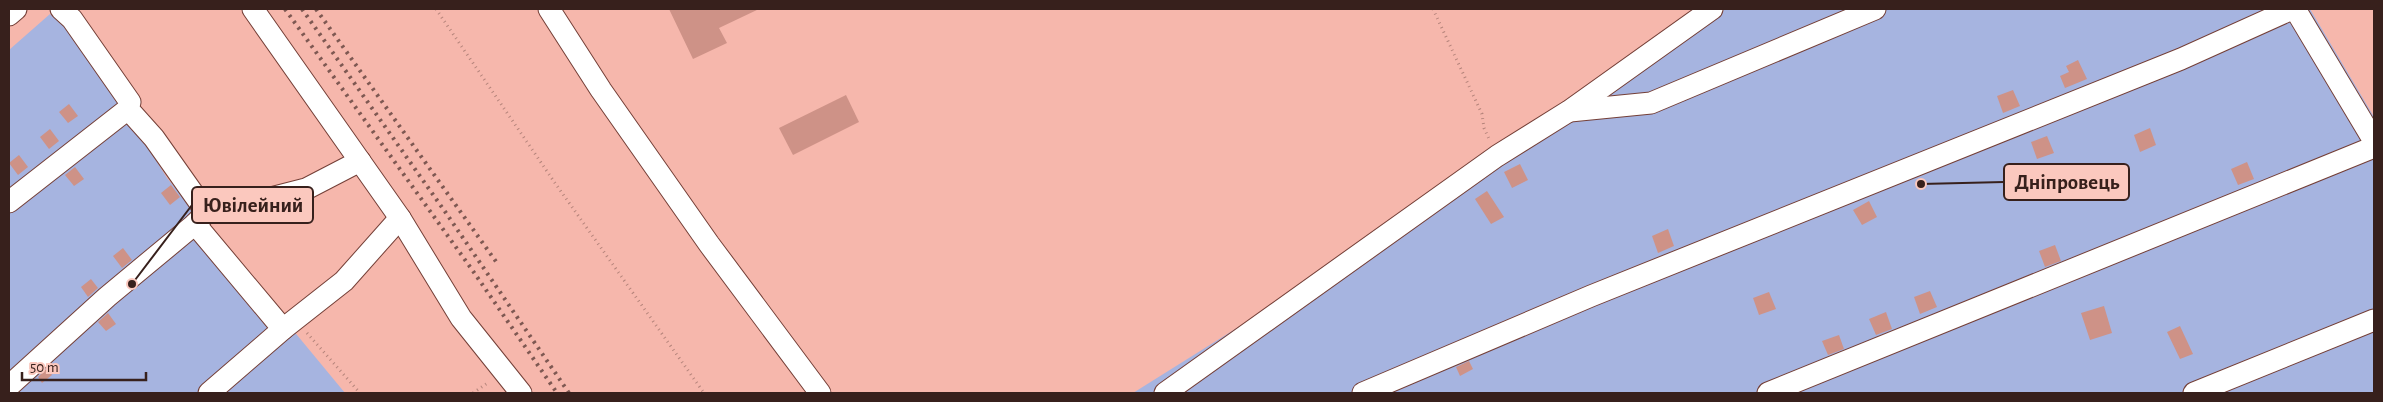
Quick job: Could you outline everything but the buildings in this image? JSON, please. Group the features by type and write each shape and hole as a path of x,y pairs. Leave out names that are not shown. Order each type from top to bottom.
{"street":[{"path":"9,15 16,9"},
{"path":"9,202 128,109 130,102 72,19 61,9"},
{"path":"253,9 400,218 461,318 521,393"},
{"path":"1165,393 1497,156 1569,111 1712,9"},
{"path":"1569,111 1651,102 1875,9"},
{"path":"1363,393 1601,293 2181,59 2294,9 2374,141"},
{"path":"557,11 602,90 703,236 820,393"},
{"path":"128,109 160,146 202,206 199,220"},
{"path":"1768,393 2374,147"},
{"path":"9,386 107,297 220,201 271,198 306,189 360,160"},
{"path":"209,393 289,324 344,281 400,218"},
{"path":"199,220 289,324"},
{"path":"2194,393 2374,320"}],"path":[{"path":"436,9 555,183 704,393"},
{"path":"1433,9 1482,114 1484,128 1497,156"},
{"path":"289,324 360,393"}],"shaded area":[{"path":"1725,9 2310,9 2374,117 2374,393 1133,393 1568,121"},
{"path":"50,14 64,26 112,89 167,178 345,393 9,393 9,50"}],"railway":[{"path":"285,9 473,271 557,393"},
{"path":"302,9 446,213 569,393"},
{"path":"316,9 497,263"}],"place":[{"name":"Дніпровець","path":"1921,184"},
{"name":"Ювілейний","path":"132,284"}]}
